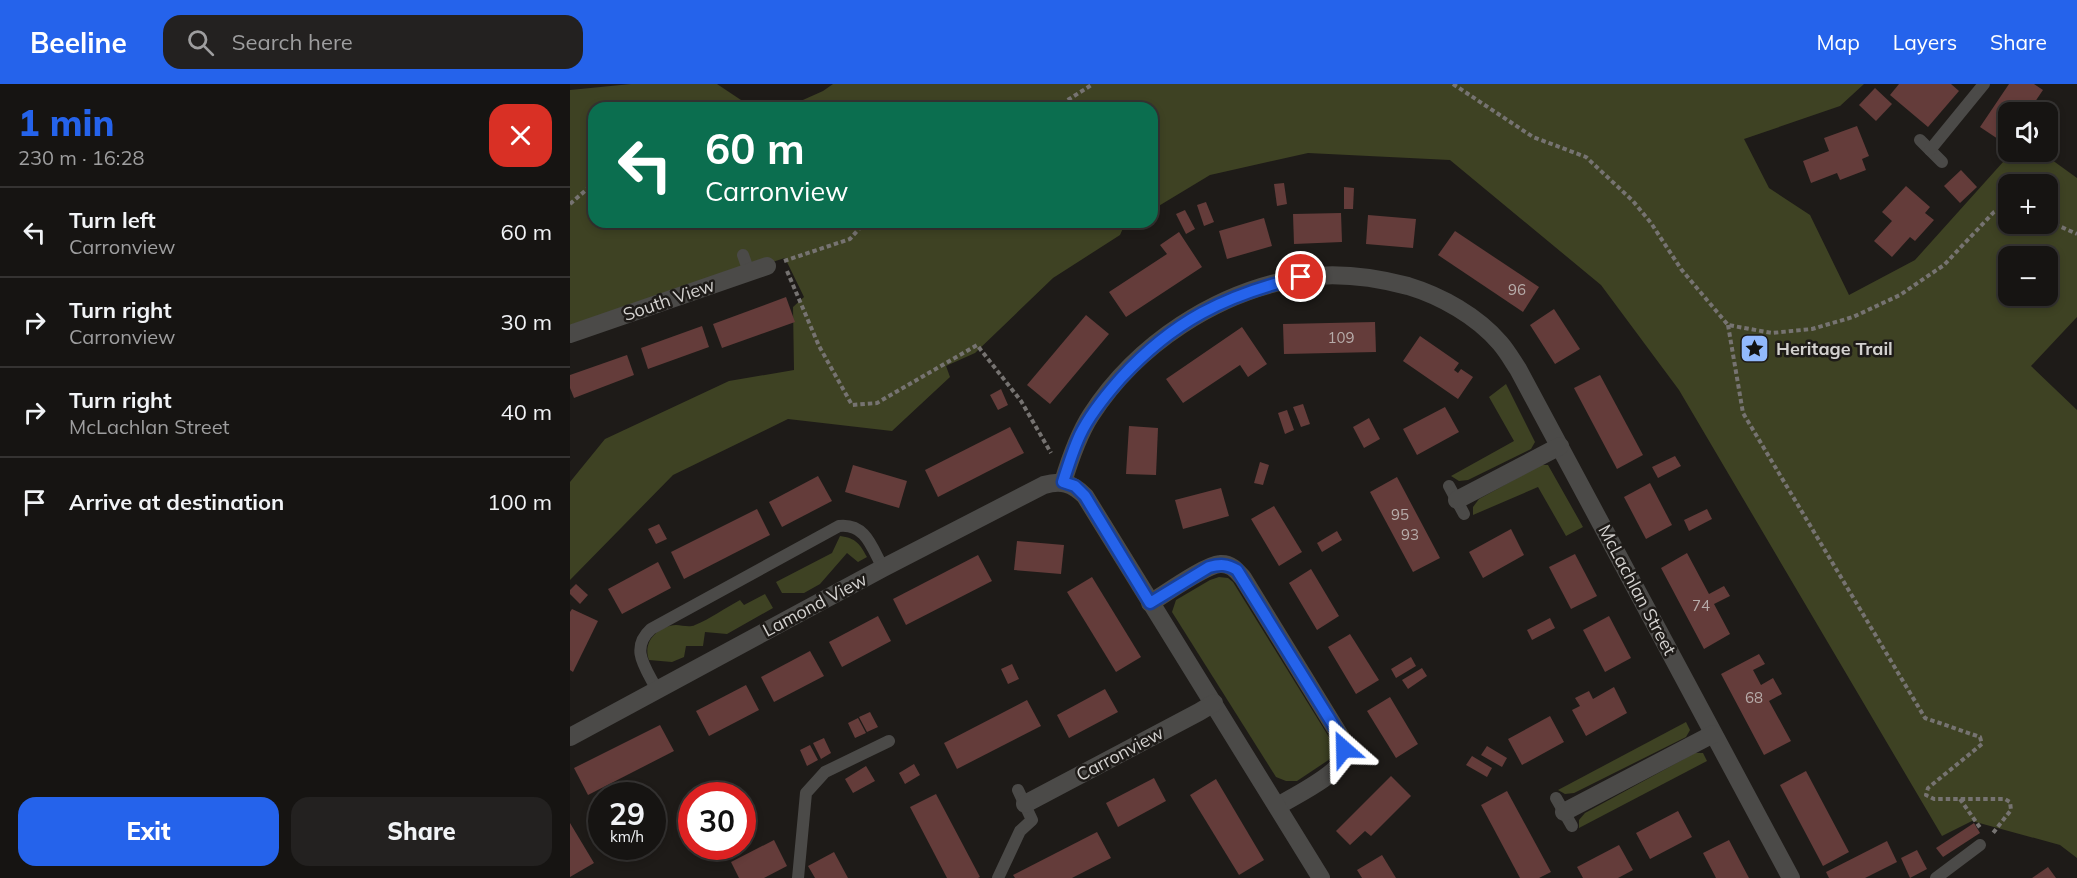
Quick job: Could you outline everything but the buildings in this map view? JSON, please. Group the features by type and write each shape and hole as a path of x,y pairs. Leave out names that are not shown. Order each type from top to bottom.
{"street":[{"name":"South View","path":"570,334 746,264 775,263"},
{"name":"McLachlan Street","path":"1066,474 1080,435 1092,414 1134,364 1183,322 1236,296 1301,277 1333,276 1394,282 1424,291 1452,305 1478,322 1500,342 1518,369 1791,878"},
{"path":"1457,500 1560,446"},
{"name":"Lamond View","path":"570,737 883,568 1066,474"},
{"path":"1066,474 1085,496 1321,878"},
{"path":"1150,603 1209,567 1221,564 1229,566 1237,570 1243,578 1342,739 1344,749 1343,758 1333,772 1278,806"},
{"name":"Carronview","path":"1021,797 1214,703"},
{"path":"1564,812 1713,734"}],"lane":[{"path":"1930,150 1984,84"},
{"path":"1920,140 1942,162"},
{"path":"657,690 639,655 644,636 651,629 838,526 856,527 864,532 883,568"},
{"path":"798,878 806,793 825,772 890,741"},
{"path":"998,878 1020,831 1032,820 1021,797"},
{"path":"1936,878 1980,845"}],"path":[{"path":"1064,102 1093,84"},
{"path":"1453,84 1533,137 1586,157 1633,201 1651,223 1681,269 1728,325 1743,413 1925,717 1980,737 1982,744 1928,788 1926,795 1934,799 2005,799 2010,802 2011,810 1988,839 1980,845"},
{"path":"570,204 588,188"},
{"path":"1728,325 1772,333 1812,329 1853,317 1900,295 1944,265 1998,210"},
{"path":"2058,225 2077,234"},
{"path":"860,228 850,239 775,263 852,405 877,403 977,345 1021,400 1052,455 1066,474"},
{"path":"1960,799 1974,819"}],"green space":[{"path":"631,84 717,84 744,102 588,102 588,228 1123,228 1120,235 1053,278 975,353 946,366 950,377 892,431 788,419 673,475 570,580 570,482 605,439 729,381 794,370 793,307 804,297 785,258 570,325 570,90"},
{"path":"833,84 1864,84 1840,106 1744,139 1769,188 1810,215 1849,295 1915,260 2003,162 2055,162 2077,178 2077,317 2031,366 2077,410 2077,858 2060,845 1972,821 1942,836 1679,390 1601,285 1450,160 1308,153 1210,175 1158,206 1158,102 798,102"},
{"path":"1506,384 1535,442 1531,449 1468,480 1459,481 1451,476 1514,441 1489,397"},
{"path":"1541,465 1548,465 1583,527 1566,536 1538,487 1473,515 1473,507 1479,499"},
{"path":"840,536 857,542 867,557 858,562 847,553 820,584 804,593 782,593 776,582 832,553"},
{"path":"1219,577 1228,578 1233,582 1332,742 1335,750 1333,757 1297,781 1286,781 1276,777 1172,612 1176,600"},
{"path":"765,594 773,608 727,634 705,632 703,646 686,646 684,657 672,662 649,660 647,653 650,641 663,628 676,625 693,626 740,600 744,605"},
{"path":"1686,722 1690,730 1686,737 1574,793 1565,794 1558,790"},
{"path":"1695,753 1703,753 1707,761 1579,828 1579,820 1585,813"}],"place":[{"name":"Heritage Trail","path":"1755,349"}],"route":[{"path":"1301,277 1236,296 1183,322 1162,339 1134,364 1092,414 1080,435 1063,482 1075,486 1085,496 1150,603 1209,567 1221,564 1237,570 1342,739 1344,749"}]}
